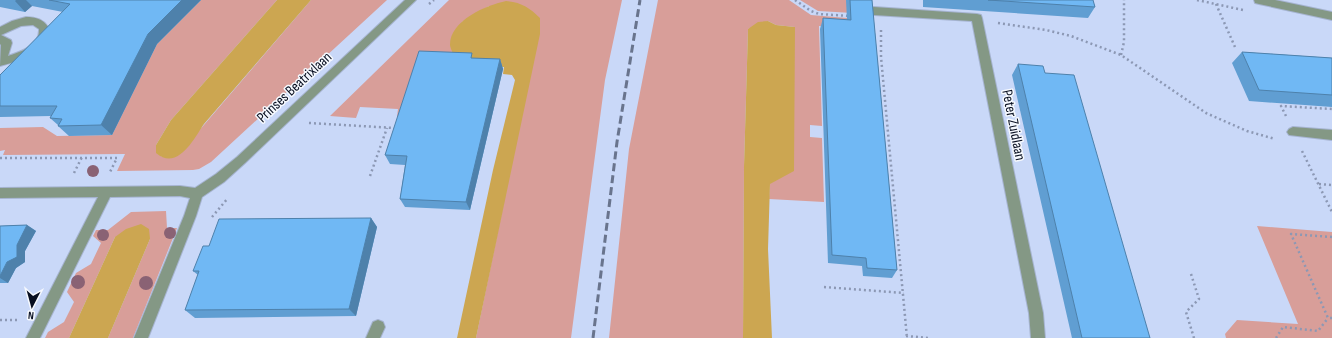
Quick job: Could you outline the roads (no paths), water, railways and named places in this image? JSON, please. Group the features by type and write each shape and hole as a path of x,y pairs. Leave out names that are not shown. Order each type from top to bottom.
{"street":[{"name":"Prinses Beatrixlaan","path":"197,194 220,178 241,160 411,0"},
{"path":"1259,0 1332,16"},
{"name":"Peter Zuidlaan","path":"874,11 977,18 1036,312 1038,338"},
{"path":"0,32 15,23 28,21 38,22 44,27 45,33 42,40 36,47 17,57 0,60"},
{"path":"0,39 7,42 5,51 0,60"},
{"path":"1293,132 1332,135"},
{"path":"0,193 103,192 131,190 180,191 197,194 190,216 141,338"},
{"path":"33,338 103,192"}],"railway":[{"path":"593,338 617,142 640,0"}]}
